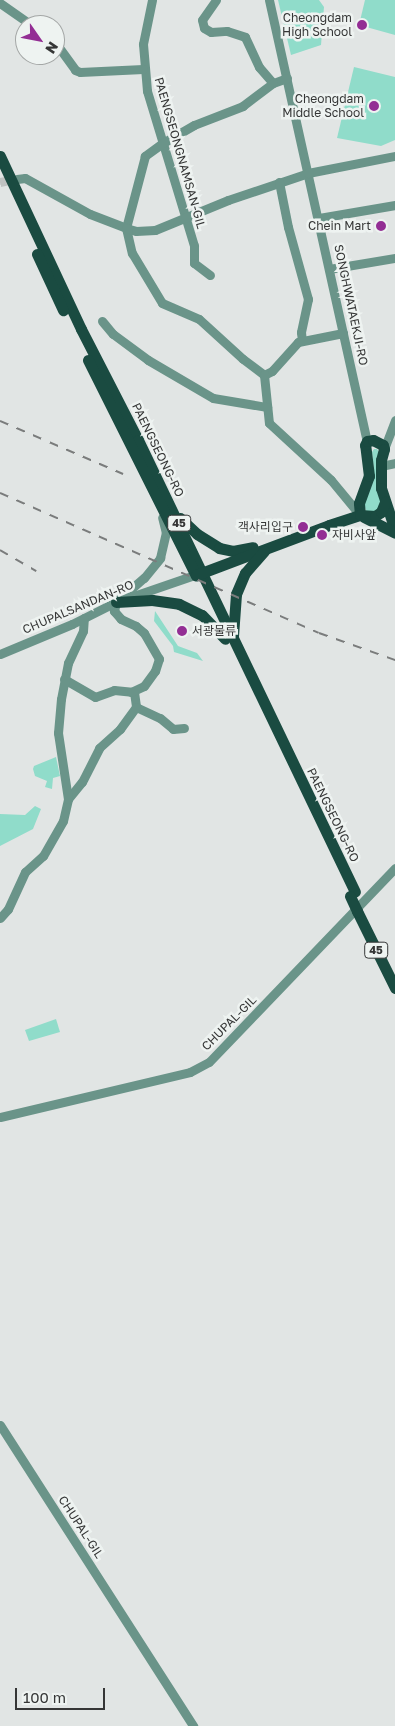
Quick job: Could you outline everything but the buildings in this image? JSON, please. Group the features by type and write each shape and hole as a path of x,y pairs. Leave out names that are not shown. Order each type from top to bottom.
{"main road":[{"name":"PAENGSEONG-RO","path":"0,156 359,909"},
{"name":"PAENGSEONG-RO","path":"0,176 50,283 162,498"},
{"path":"367,441 373,440 383,445 381,488 395,532"},
{"name":"SONGHWATAEKJI-RO","path":"360,516 358,502 369,476 369,467 364,450 367,441"},
{"path":"162,498 185,524 214,546 233,551 269,547"},
{"path":"199,574 269,547 360,516 375,516 380,512 385,502"},
{"path":"360,516 395,532"},
{"path":"229,639 238,586 250,566 269,547"},
{"path":"116,602 152,600 179,604 202,615 229,639"},
{"name":"45","path":"359,909 395,971"},
{"name":"45","path":"359,909 395,988"}],"street":[{"name":"PAENGSEONGNAMSAN-GIL","path":"152,0 144,38 146,91 164,142 194,246 194,263 210,275"},
{"path":"216,0 202,20 204,28 211,32 227,31 245,37 259,66 273,83"},
{"name":"SONGHWATAEKJI-RO","path":"269,0 319,218 367,441"},
{"path":"0,3 17,15"},
{"path":"65,55 76,70 80,72 144,69"},
{"path":"287,78 273,83 243,106 194,125 144,156 126,228 132,254 162,303 199,319 242,359 264,375 269,423 331,480 360,516"},
{"path":"17,179 25,178 90,214 126,228 136,231 155,230 186,220 228,200 308,173 395,156"},
{"path":"279,182 288,228 308,298 301,332 302,341"},
{"path":"319,218 395,205"},
{"path":"329,269 395,258"},
{"path":"102,321 112,334 148,360 213,398 267,407"},
{"path":"264,375 272,370 298,342 343,333"},
{"path":"384,449 395,420"},
{"path":"381,466 395,462"},
{"path":"64,679 95,697 114,690 131,692 144,686 155,671 159,659 144,633 136,626 121,619 114,611 116,602 150,572 163,552 166,533 164,522 156,506 162,498"},
{"name":"CHUPALSANDAN-RO","path":"0,654 84,618 116,602 199,574"},
{"path":"0,918 8,909 25,872 43,856 53,841 62,821 68,799 58,733 64,679 68,663 83,631 84,618"},
{"path":"68,799 82,782 99,748 120,729 136,707 134,692 131,692"},
{"path":"136,707 160,718 173,730 184,728"},
{"name":"CHUPAL-GIL","path":"0,1117 190,1072 208,1062 395,868"},
{"name":"CHUPAL-GIL","path":"0,1425 193,1726"}],"green space":[{"path":"278,0 319,0 324,7 321,45 291,55"},
{"path":"365,0 395,0 395,35 359,25"},
{"path":"354,67 395,77 395,140 381,146 337,138"},
{"path":"374,449 377,449 379,452 381,503 377,513 366,511 364,503 374,471 372,452"},
{"path":"155,611 178,646 197,653 203,661 174,652 173,646 154,621"},
{"path":"56,757 60,776 53,778 52,789 45,787 47,781 35,776 33,769 34,766"},
{"path":"35,806 41,809 33,829 0,846 0,814 25,815"},
{"path":"56,1019 60,1032 29,1041 25,1030"}],"tunnel":[{"path":"0,182 16,179"}],"railway":[{"path":"0,421 123,474"},
{"path":"0,493 319,633 395,660"},
{"path":"0,550 36,571"}],"place":[{"name":"Cheongdam High School","path":"362,25"},
{"name":"Cheongdam Middle School","path":"374,106"},
{"name":"Chein Mart","path":"381,226"},
{"name":"객사리입구","path":"303,527"},
{"name":"자비사앞","path":"322,535"},
{"name":"서광물류","path":"182,631"}]}
